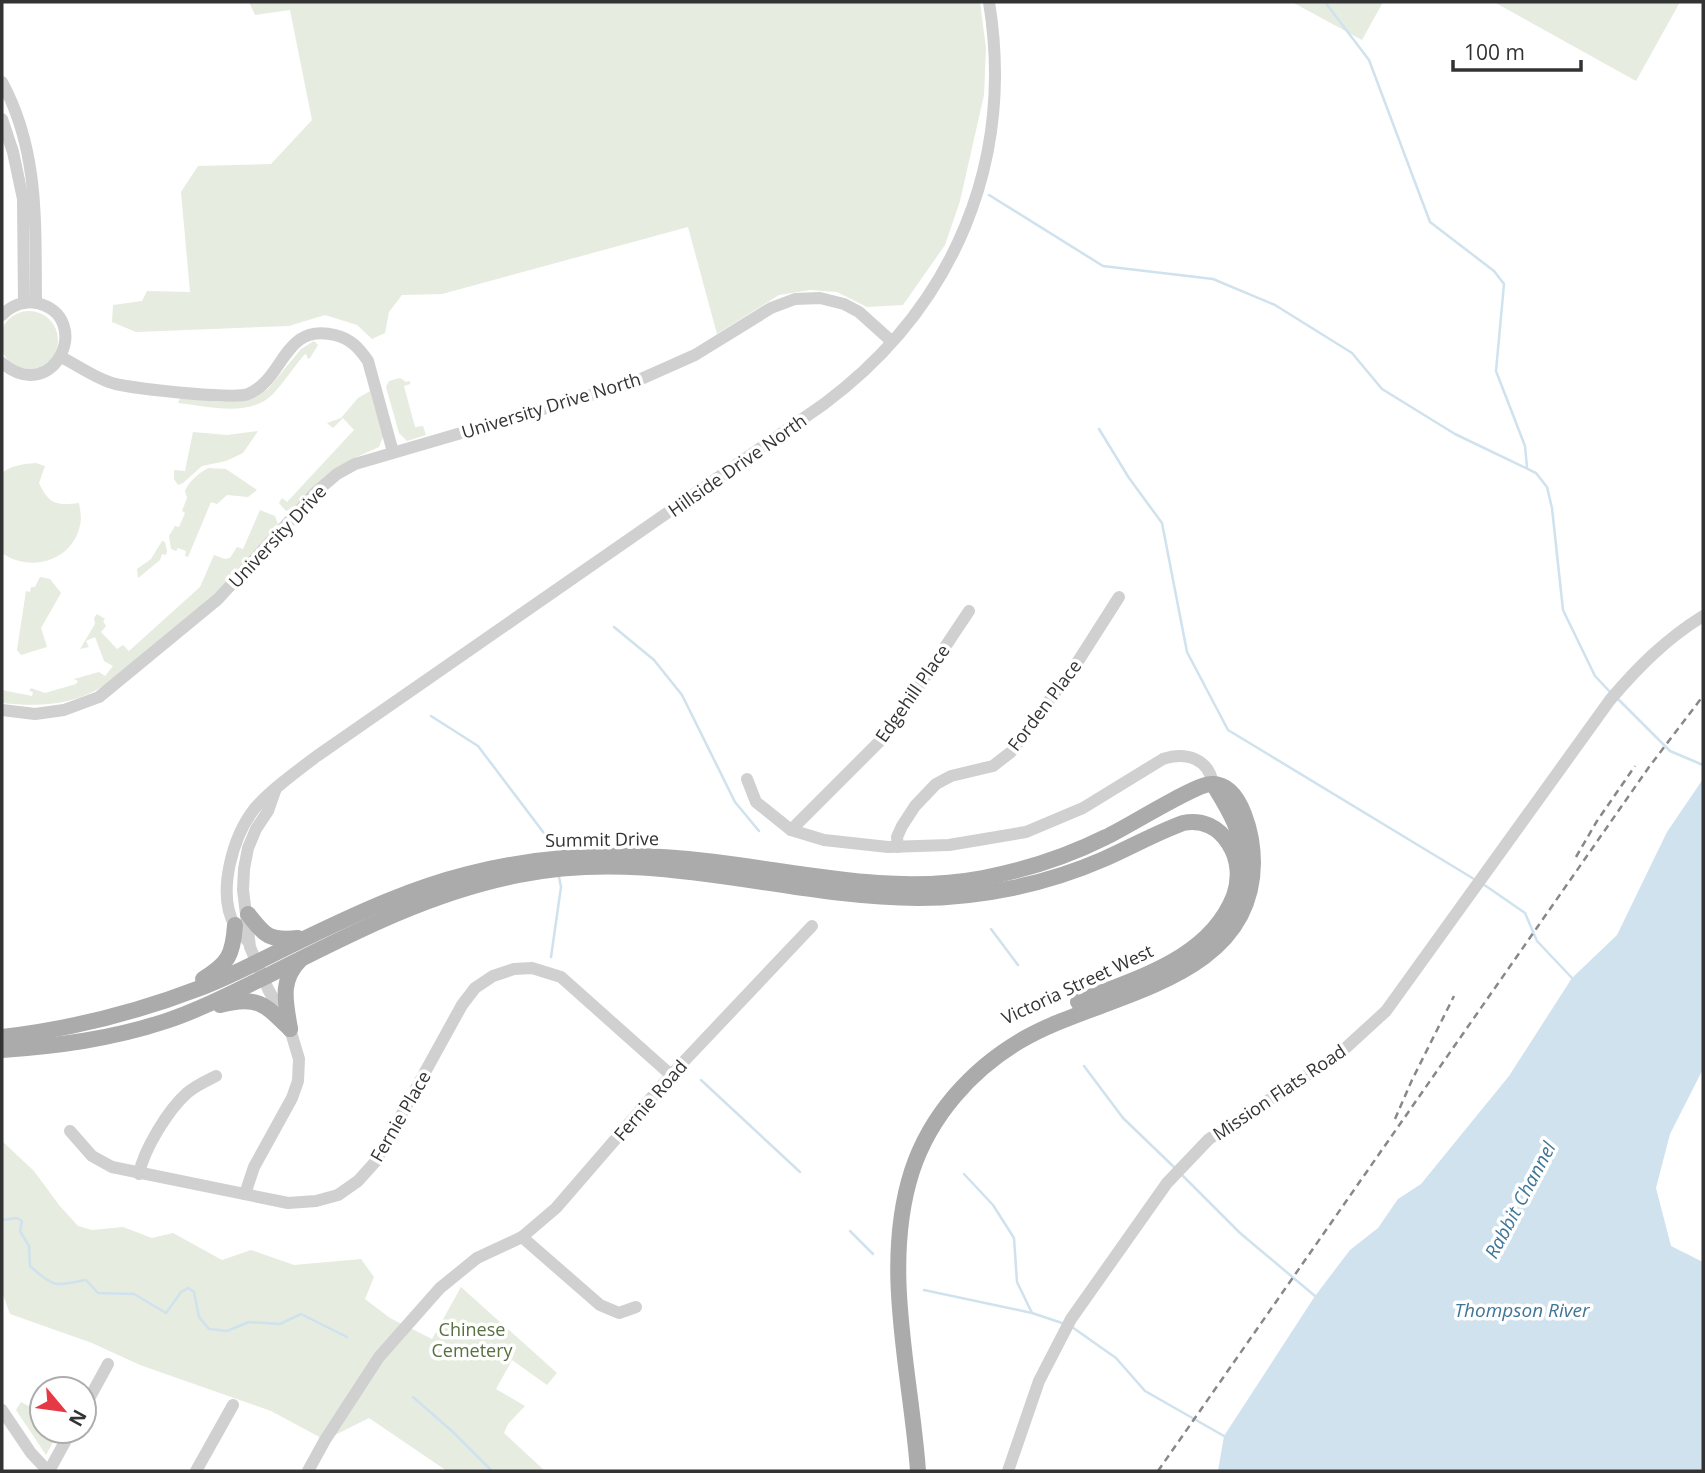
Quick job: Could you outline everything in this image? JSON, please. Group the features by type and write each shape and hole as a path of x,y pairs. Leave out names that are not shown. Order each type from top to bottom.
{"main road":[{"path":"1189,792 1198,782 1197,763"},
{"path":"1132,845 1160,820 1213,784"},
{"name":"Summit Drive","path":"2,1050 57,1046 107,1037 169,1020 260,970 307,937 415,889 519,862 613,854 666,856 871,884 920,886 986,878 1065,855 1133,824 1189,792 1213,784"},
{"name":"Victoria Street West","path":"909,1471 891,1310 888,1253 891,1212 909,1151 939,1099 992,1047 1015,1031 1045,1016 1151,972 1198,945 1218,924 1237,887 1242,856 1232,817 1213,784"},
{"name":"Victoria Street West","path":"918,1471 898,1253 902,1211 918,1154 925,1138 948,1104 962,1087 999,1054 1051,1024 1175,975 1208,954 1230,932 1250,890 1252,844 1246,817 1235,797 1225,787 1213,784"},
{"path":"1132,845 1175,826 1198,822 1218,830 1225,837 1239,873"},
{"name":"Summit Drive","path":"2,1037 55,1031 167,999 302,958 421,902 469,886 558,869 612,866 664,868 838,893 920,898 979,893 1030,884 1072,871 1132,845"},
{"path":"167,999 220,968 232,952 241,920 280,940 307,937"},
{"path":"290,1029 284,995 285,982 291,969 302,958"},
{"path":"169,1020 239,1000 252,1000 265,1005 290,1029"}],"street":[{"name":"Hillside Drive North","path":"245,1194 254,1167 298,1082 299,1059 290,1029 260,970 241,920 245,858 276,790 317,756 832,398 897,338 926,299 960,238 975,203 995,112 996,75 989,2"},
{"path":"2,82 12,100 26,147 35,194 30,303"},
{"path":"2,119 13,152 23,199 30,303"},
{"name":"University Drive North","path":"393,452 632,383 695,355 771,308 795,299 820,298 844,304 866,317 889,339"},
{"path":"859,375 914,309 926,299"},
{"path":"2,315 15,305 30,303 47,307 56,314 66,335 61,357 44,372 21,375 2,363"},
{"path":"61,357 111,383 227,397 248,394 269,378 293,344 307,335 328,334 346,338 361,350 368,361 393,452"},
{"name":"University Drive","path":"2,710 35,714 64,710 99,697 218,599 316,492 337,474 355,464 393,452"},
{"name":"Forden Place","path":"898,847 897,837 902,826 915,806 936,784 951,776 993,766 1011,752 1075,666 1119,597"},
{"name":"Edgehill Place","path":"791,830 887,734 969,611"},
{"name":"Mission Flats Road","path":"1008,1471 1039,1381 1072,1319 1167,1183 1209,1139 1339,1054 1386,1011 1612,698 1648,657 1677,632 1703,616"},
{"path":"747,779 756,802 791,830 824,840 898,847 949,845 1026,832 1083,808 1163,759 1184,754 1197,763 1213,784"},
{"name":"Fernie Road","path":"308,1471 379,1357 440,1288 477,1258 522,1237 556,1208 671,1076 812,926"},
{"name":"Fernie Place","path":"70,1131 93,1156 112,1167 139,1174 288,1203 316,1201 338,1195 358,1181 376,1161 462,1005 475,988 493,976 514,968 532,968 561,976 671,1076"},
{"path":"139,1174 142,1161 172,1109 188,1091 216,1076"},
{"path":"522,1237 600,1305 619,1313 636,1307"},
{"path":"98,1382 108,1364"},
{"path":"196,1471 233,1405"},
{"path":"2,1410 31,1453 48,1471 63,1445"}],"green space":[{"path":"249,2 980,2 986,48 984,95 960,201 945,245 903,305 867,307 837,292 810,290 779,295 717,334 688,227 442,294 402,295 389,312 385,333 372,339 357,325 325,315 289,326 136,332 112,322 113,305 142,301 147,291 190,292 181,192 198,166 271,164 312,120 290,10 255,15"},
{"path":"1292,2 1383,2 1362,40"},
{"path":"1494,2 1680,2 1636,81"},
{"path":"29,311 50,319 58,340 50,361 29,369 8,361 0,340 8,319"},
{"path":"314,341 318,345 310,358 304,355 273,394 263,401 252,406 228,409 178,403 180,398 221,402 246,400 268,389 301,349"},
{"path":"400,378 406,382 410,381 410,384 404,386 415,427 423,426 426,435 407,441 399,433 386,387 389,381"},
{"path":"370,391 383,437 379,447 331,472 292,509 286,511 279,503 282,498 287,502 354,430 343,418 333,428 327,423 341,418 358,398"},
{"path":"258,431 243,453 226,461 202,466 178,485 174,479 174,470 185,471 193,432 227,435"},
{"path":"36,463 45,466 39,483 46,495 59,504 79,503 81,522 76,537 60,555 49,560 25,562 2,553 2,473 23,464"},
{"path":"208,468 226,469 257,490 248,497 227,495 217,504 211,502 188,557 185,556 186,551 171,549 169,536 175,526 179,527 185,513 182,511 187,498 187,487"},
{"path":"260,510 275,516 278,524 276,527 219,591 105,685 68,701 29,705 2,703 2,690 32,696 33,692 29,691 31,688 45,693 76,684 78,681 74,679 99,672 105,676 113,666 104,661 95,637 86,641 89,647 80,649 95,624 94,618 97,614 105,619 103,621 106,626 101,632 117,649 123,645 129,651 200,587 214,555 230,558 237,547 243,549"},
{"path":"162,541 165,542 166,555 162,554 160,560 138,578 137,569 151,559"},
{"path":"40,577 50,579 61,593 41,628 47,647 21,655 17,650 26,591 30,592 31,587 35,587"},
{"name":"Chinese Cemetery","path":"2,1141 34,1171 78,1226 92,1230 123,1227 152,1238 173,1233 222,1260 251,1250 294,1265 361,1259 374,1277 365,1299 390,1318 432,1339 461,1287 557,1373 547,1385 512,1360 496,1389 525,1406 508,1424 504,1433 545,1471 447,1471 369,1418 325,1440 271,1411 140,1365 92,1343 10,1314 2,1292"},
{"path":"21,1402 28,1406 28,1428 16,1410"},
{"path":"39,1445 51,1445 46,1455"}],"water":[{"name":"Thompson River","path":"1703,779 1703,1069 1670,1134 1656,1188 1671,1246 1703,1262 1703,1471 1218,1471 1224,1436 1315,1296 1350,1250 1378,1228 1398,1199 1421,1184 1509,1076 1572,978 1617,935 1667,832"}],"waterway":[{"path":"1325,2 1369,60 1430,222 1494,271 1504,284 1496,371 1525,446 1527,467"},
{"path":"989,195 1103,266 1213,279 1275,305 1352,353 1382,389 1455,434 1536,473 1547,487 1552,508 1563,610 1595,676 1611,693"},
{"path":"1099,429 1129,478 1162,523 1187,652 1228,730 1474,879"},
{"path":"614,627 654,660 682,695 735,802 759,831"},
{"path":"1616,697 1670,751 1703,765"},
{"path":"431,716 478,746 553,845"},
{"path":"551,957 561,887 559,877"},
{"path":"1483,884 1525,913 1537,941 1572,978"},
{"path":"991,929 1018,965"},
{"path":"1084,1066 1123,1118 1175,1168"},
{"path":"701,1080 800,1172"},
{"path":"964,1174 993,1205 1014,1238 1017,1282 1032,1313"},
{"path":"1182,1175 1240,1233 1315,1296"},
{"path":"2,1220 17,1218 22,1221 20,1231 29,1246 30,1266 55,1284 86,1280 98,1293 134,1294 166,1313 181,1292 188,1288 194,1292 199,1317 209,1329 227,1331 249,1322 280,1324 301,1314 347,1337"},
{"path":"850,1231 873,1254"},
{"path":"924,1290 1032,1313 1062,1323"},
{"path":"1072,1327 1116,1358 1145,1391 1224,1436"},
{"path":"413,1397 492,1471"}],"railway":[{"path":"1158,1471 1649,767 1703,696"},
{"path":"1576,857 1635,766"},
{"path":"1395,1119 1454,996"}],"water label":[{"name":"Rabbit Channel","path":"1520,1200"}]}
